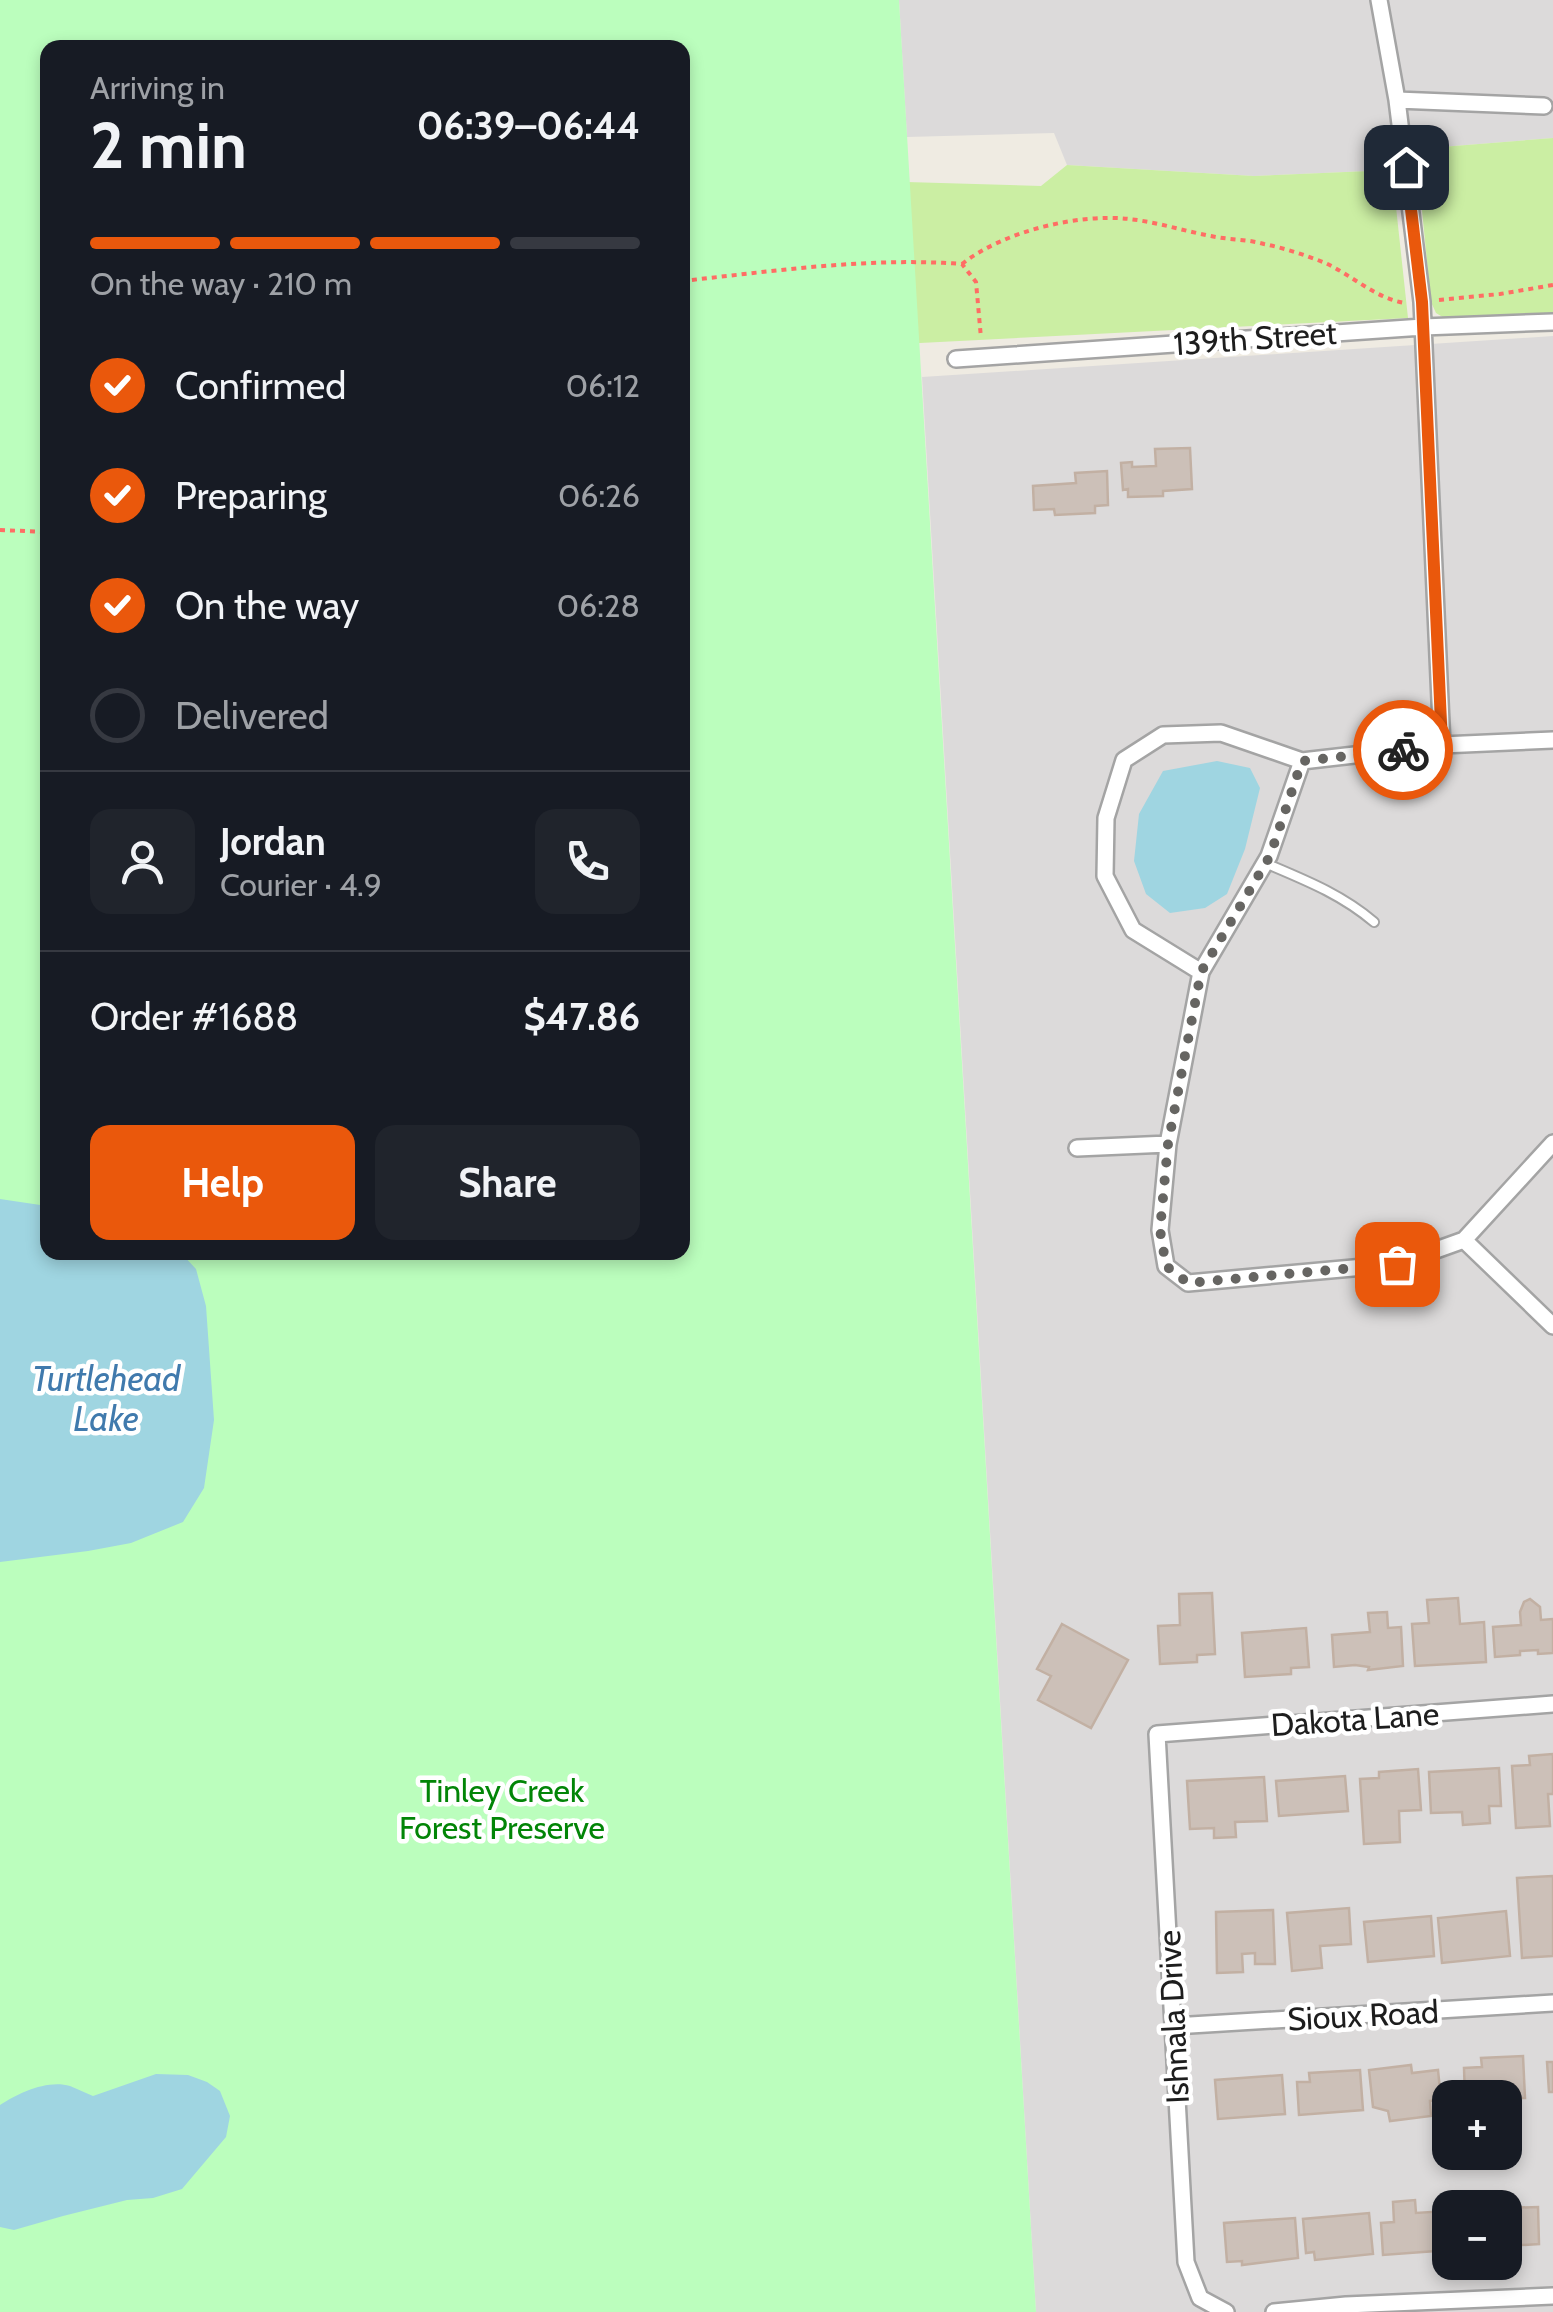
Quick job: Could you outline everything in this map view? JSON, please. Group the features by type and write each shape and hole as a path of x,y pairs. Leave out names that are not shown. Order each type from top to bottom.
{"street":[{"path":"1379,0 1397,100 1422,302 1442,745"},
{"path":"1397,100 1544,106"},
{"name":"139th Street","path":"956,359 1422,327 1553,322"},
{"path":"1201,972 1133,930 1105,876 1106,818 1124,760 1162,735 1221,733 1302,761 1442,745 1553,740"},
{"path":"1302,761 1266,863 1201,972 1168,1144 1160,1230 1166,1266 1188,1283 1397,1264 1464,1240 1553,1143"},
{"path":"1077,1148 1168,1144"},
{"path":"1464,1240 1553,1326"},
{"name":"Dakota Lane","path":"1157,1734 1553,1704"},
{"name":"Ishnala Drive","path":"1157,1734 1186,2262 1200,2298 1226,2312"},
{"name":"Sioux Road","path":"1174,2026 1553,2003"},
{"path":"1274,2312 1553,2296"}],"lane":[{"path":"1266,863 1328,889 1374,922"}],"path":[{"path":"690,280 914,260 962,264 975,254 1034,229 1123,218 1263,243 1324,263 1382,297 1402,303 1553,285"},
{"path":"962,264 976,282 983,356"},
{"path":"0,530 40,532"}],"shaded area":[{"path":"899,0 1553,0 1553,138 1416,149 1392,170 1254,176 1067,165 1054,133 907,137"},
{"path":"1553,336 1553,2312 1036,2312 922,377"}],"green space":[{"name":"Tinley Creek Forest Preserve","path":"0,0 899,0 1036,2312 0,2312"},
{"path":"1553,138 1553,313 1446,319 1436,313 1431,302 1416,149"},
{"path":"1067,165 1254,176 1392,170 1408,318 690,359 690,166 804,179 1041,186"}],"water":[{"path":"1217,761 1250,768 1260,788 1245,849 1227,894 1205,908 1170,913 1146,894 1134,861 1139,814 1163,771"},
{"name":"Turtlehead Lake","path":"0,1199 40,1205 40,1260 188,1260 196,1269 206,1306 214,1420 204,1488 183,1522 131,1543 0,1562"},
{"path":"156,2074 188,2075 207,2082 220,2091 230,2116 226,2137 182,2189 14,2230 0,2227 0,2105 43,2086 61,2084 93,2096"}],"building":[{"path":"1190,448 1192,489 1163,491 1163,496 1128,497 1128,489 1123,490 1121,463 1132,462 1132,467 1156,466 1155,449"},
{"path":"1107,471 1108,505 1095,506 1095,513 1055,515 1054,509 1034,510 1033,486 1076,483 1075,473"},
{"path":"1212,1593 1215,1654 1197,1655 1197,1662 1160,1664 1158,1626 1180,1625 1179,1594"},
{"path":"1458,1598 1460,1624 1484,1622 1486,1662 1415,1666 1412,1624 1429,1623 1427,1600"},
{"path":"1530,1599 1540,1607 1541,1620 1553,1619 1553,1653 1520,1651 1520,1655 1495,1657 1493,1627 1521,1625 1520,1612"},
{"path":"1387,1612 1388,1628 1401,1627 1403,1666 1368,1670 1369,1667 1355,1665 1334,1667 1332,1635 1370,1632 1368,1613"},
{"path":"1062,1624 1128,1660 1091,1728 1038,1700 1051,1676 1037,1669"},
{"path":"1306,1628 1309,1667 1291,1668 1291,1674 1245,1677 1242,1633"},
{"path":"1553,1754 1553,1794 1548,1794 1550,1826 1516,1828 1512,1766 1530,1765 1529,1756"},
{"path":"1499,1768 1501,1806 1489,1806 1490,1823 1463,1825 1462,1812 1431,1813 1429,1772"},
{"path":"1418,1769 1421,1810 1399,1811 1400,1842 1364,1844 1360,1779 1379,1778 1379,1772"},
{"path":"1345,1776 1348,1811 1279,1816 1276,1781"},
{"path":"1264,1777 1267,1821 1235,1822 1236,1837 1214,1838 1214,1828 1190,1829 1187,1781"},
{"path":"1553,1876 1553,1956 1522,1958 1517,1878"},
{"path":"1349,1908 1351,1944 1320,1946 1322,1968 1292,1971 1287,1913"},
{"path":"1273,1910 1275,1964 1255,1964 1255,1953 1242,1954 1243,1972 1217,1973 1216,1912"},
{"path":"1506,1911 1510,1956 1442,1963 1438,1918"},
{"path":"1431,1916 1434,1956 1368,1962 1364,1922"},
{"path":"1523,2056 1525,2098 1522,2080 1464,2080 1464,2068 1482,2067 1481,2058"},
{"path":"1547,2062 1553,2062 1553,2092 1549,2092"},
{"path":"1411,2065 1412,2073 1438,2070 1439,2080 1432,2080 1431,2116 1390,2121 1388,2111 1373,2107 1369,2070"},
{"path":"1360,2070 1363,2110 1299,2115 1297,2082 1310,2082 1309,2073"},
{"path":"1282,2075 1285,2114 1218,2119 1215,2080"},
{"path":"1415,2200 1416,2213 1432,2212 1432,2251 1383,2255 1381,2223 1394,2222 1393,2202"},
{"path":"1522,2207 1538,2207 1539,2244 1522,2245"},
{"path":"1369,2213 1373,2254 1315,2260 1314,2252 1306,2253 1303,2219"},
{"path":"1295,2218 1298,2258 1242,2265 1242,2261 1227,2262 1224,2223"}],"way so far":[{"path":"1397,1264 1188,1283 1166,1266 1160,1230 1168,1144 1201,972 1270,856 1302,761 1403,750"}],"route":[{"path":"1403,750 1442,745 1422,302 1406,167"}]}
